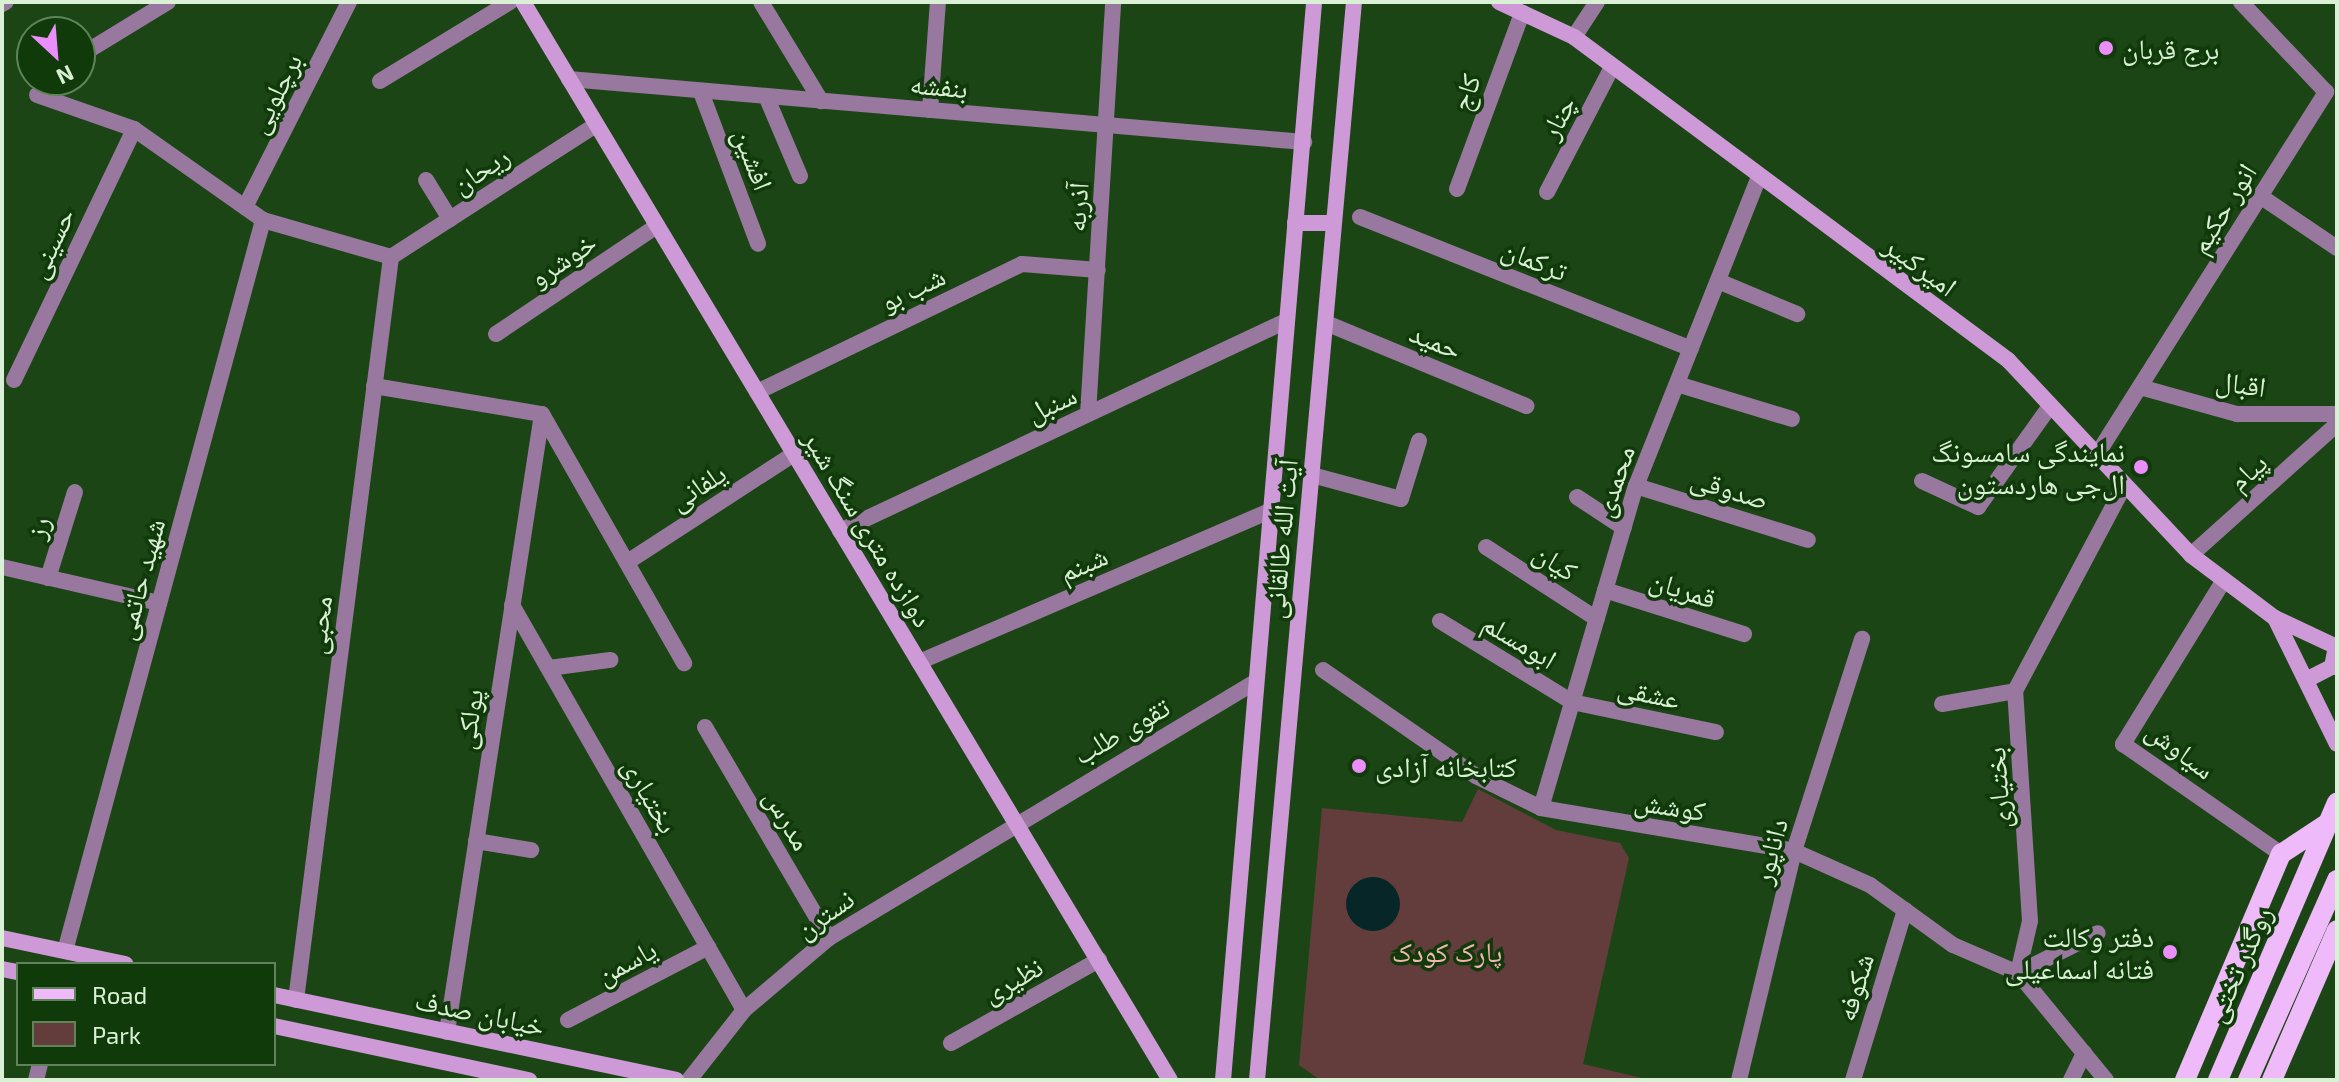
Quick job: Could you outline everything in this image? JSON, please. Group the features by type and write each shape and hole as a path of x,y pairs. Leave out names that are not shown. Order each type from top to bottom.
{"main road":[{"name":"دوازده متری سنگ شیر","path":"523,2 1170,1080"},
{"name":"آیت الله طالقانی","path":"1223,1080 1252,684 1283,323 1304,142 1314,2"},
{"name":"آیت الله طالقانی","path":"1257,1080 1354,2"},
{"name":"امیرکبیر","path":"1499,2 1574,37 1758,180 2008,360 2191,555 2275,618"},
{"path":"1295,223 1333,223"},
{"path":"2275,618 2337,646 2332,667 2310,678"},
{"path":"2275,618 2310,678 2337,744"},
{"name":"روگذر تختی","path":"2218,1080 2337,802"},
{"path":"2185,1080 2281,854 2325,825"},
{"name":"روگذر تختی","path":"2248,1080 2336,881"},
{"path":"2272,1080 2337,930"},
{"path":"2,938 116,962"},
{"name":"خیابان صدف","path":"276,995 676,1080"},
{"name":"خیابان صدف","path":"276,1026 529,1080"}],"street":[{"path":"96,46 168,2"},
{"name":"برچلویی","path":"245,207 349,2"},
{"path":"380,81 510,2"},
{"path":"761,2 821,101"},
{"path":"930,110 938,2"},
{"name":"آذربه","path":"1088,414 1113,2"},
{"path":"1574,37 1597,2"},
{"name":"انور حکیم","path":"2096,456 2331,88 2241,2"},
{"name":"کاج","path":"1457,189 1522,13"},
{"name":"چنار","path":"1547,192 1612,67"},
{"name":"بنفشه","path":"569,79 1304,142"},
{"name":"افشین","path":"701,92 758,244"},
{"path":"40,96 134,129 263,220 391,257"},
{"path":"766,96 800,176"},
{"name":"ریحان","path":"391,257 596,125"},
{"name":"حسینی","path":"14,380 134,129"},
{"path":"426,180 450,219"},
{"name":"محمدی","path":"1541,808 1636,486 1758,180"},
{"path":"2260,196 2337,248"},
{"name":"ترکمان","path":"1360,217 1691,349"},
{"name":"شهید حاتمی","path":"65,951 263,220"},
{"name":"خوشرو","path":"496,334 657,226"},
{"name":"محبی","path":"296,1000 391,257"},
{"name":"شب بو","path":"757,392 1022,264 1098,270"},
{"path":"1718,281 1797,314"},
{"name":"سنبل","path":"840,531 1283,323"},
{"name":"حمید","path":"1326,323 1526,406"},
{"path":"1677,384 1792,419"},
{"path":"374,386 542,414 629,561 684,663"},
{"name":"اقبال","path":"2140,387 2237,414 2337,414"},
{"path":"1922,481 1978,507 2050,406"},
{"name":"پولکی","path":"447,1032 542,414"},
{"name":"پیام","path":"2191,555 2337,424"},
{"path":"1312,475 1401,499 1419,441"},
{"name":"یلفانی","path":"629,561 794,454"},
{"name":"صدوقی","path":"1636,486 1808,540"},
{"path":"1942,704 2015,691 2124,486"},
{"name":"رز","path":"48,578 75,492"},
{"path":"1577,497 1624,528"},
{"name":"شبنم","path":"919,662 1267,512"},
{"name":"کیان","path":"1486,547 1597,619"},
{"path":"2,567 159,603"},
{"name":"سیاوش","path":"2224,580 2123,744 2281,854"},
{"name":"قمریان","path":"1605,590 1744,634"},
{"name":"بختیاری","path":"512,605 744,1010"},
{"name":"ابومسلم","path":"1440,621 1572,702"},
{"name":"داناپور","path":"1739,1080 1794,851 1862,639"},
{"path":"549,668 610,660"},
{"name":"کوشش","path":"1323,670 1476,776 1541,808 1794,851 1905,910 1953,945 2018,973"},
{"name":"تقوی طلب","path":"1016,821 1252,684"},
{"name":"بختیاری","path":"2015,691 2030,921 2018,973"},
{"name":"عشقی","path":"1572,702 1716,732"},
{"name":"مدرس","path":"705,727 829,938"},
{"name":"نسترن","path":"689,1080 744,1010 829,938 1016,821"},
{"path":"476,841 531,850"},
{"name":"شکوفه","path":"1853,1080 1905,910"},
{"path":"2098,933 2018,973 2106,1080"},
{"name":"یاسمن","path":"568,1020 708,947"},
{"name":"نظیری","path":"951,1043 1099,960"},
{"path":"2071,1080 2084,1053"}],"green space":[{"name":"پارک کودک","path":"1478,789 1556,830 1620,843 1629,858 1583,1064 1650,1080 1320,1080 1299,1065 1322,808 1462,822"}],"water":[{"path":"1373,877 1392,885 1400,904 1392,923 1373,931 1354,923 1346,904 1354,885"}],"place":[{"name":"برج قربان","path":"2106,48"},
{"name":"نمایندگی سامسونگ ال‌جی هاردستون","path":"2141,467"},
{"name":"کتابخانه آزادی","path":"1359,766"},
{"name":"دفتر وکالت فتانه اسماعیلی","path":"2170,952"}]}
